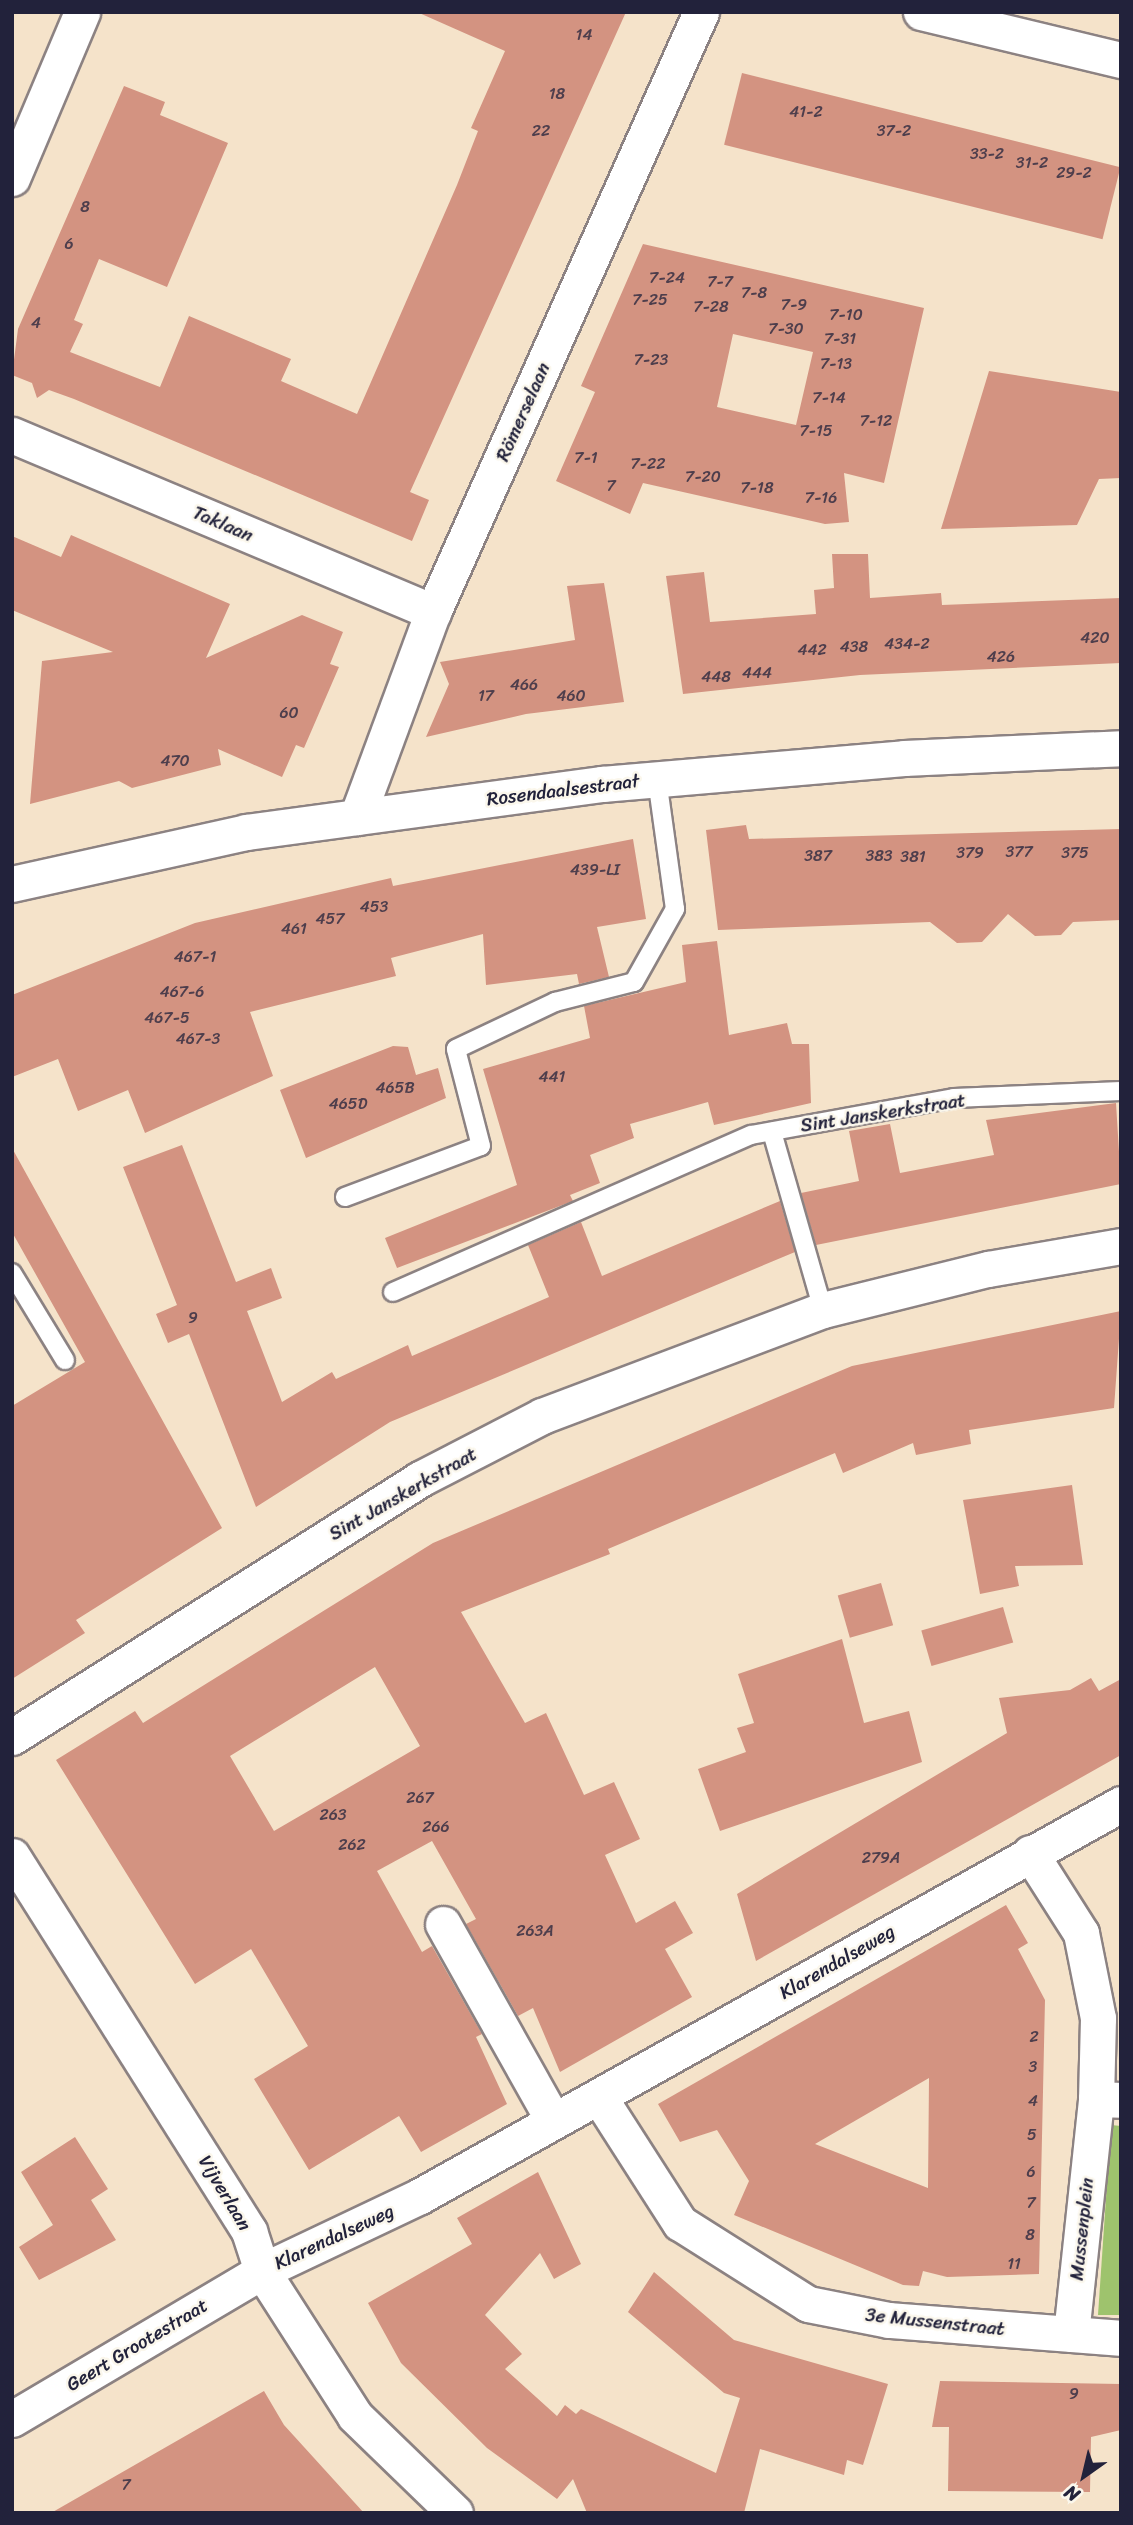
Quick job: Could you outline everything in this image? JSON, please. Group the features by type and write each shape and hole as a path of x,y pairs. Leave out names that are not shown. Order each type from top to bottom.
{"street":[{"path":"12,178 82,12"},
{"name":"Römerselaan","path":"357,817 433,612 701,12"},
{"path":"921,12 1121,60"},
{"name":"Taklaan","path":"12,435 433,612"},
{"name":"Rosendaalsestraat","path":"12,884 205,840 357,817 657,779 1121,748"},
{"name":"Sint Janskerkstraat","path":"12,1737 420,1479 634,1377 823,1310 1001,1266 1121,1246"},
{"name":"Klarendalseweg","path":"262,2271 420,2196 1121,1804"},
{"name":"Mussenplein","path":"1030,1853 1081,1933 1098,2018 1108,2100 1071,2334"},
{"name":"Vijverlaan","path":"12,1856 249,2231 262,2271 355,2416 455,2513"},
{"path":"443,1924 553,2120"},
{"name":"3e Mussenstraat","path":"599,2097 680,2223 808,2304 889,2320 1071,2334"},
{"name":"Geert Grootestraat","path":"12,2419 262,2271"},
{"path":"1071,2334 1121,2338"}],"lane":[{"path":"345,1197 481,1146 456,1049 555,1002 634,982 675,909 657,779"},
{"name":"Sint Janskerkstraat","path":"393,1292 635,1181 772,1132 954,1098 1121,1091"},
{"name":"Sint Janskerkstraat","path":"772,1132 823,1310"},
{"path":"12,1273 65,1360"}],"green space":[{"path":"1111,2125 1121,2126 1121,2315 1098,2315"}],"building":[{"path":"417,12 626,12 410,492 429,500 412,541 74,399 49,390 37,398 32,383 12,375 18,329 124,86 165,102 160,115 228,143 167,287 99,259 74,320 83,324 70,352 160,387 189,316 291,359 281,381 357,414 457,185 478,131 471,128 505,51"},
{"path":"742,73 1120,167 1103,239 724,145"},
{"path":"643,244 924,308 884,483 844,473 849,522 825,524 643,483 630,514 556,481 595,392 581,386","holes":["733,334 813,352 796,425 717,407"]},
{"path":"989,371 1121,392 1121,478 1099,479 1077,525 941,529"},
{"path":"71,535 230,604 206,658 302,615 343,632 330,664 339,667 304,748 296,745 282,777 218,749 221,765 132,788 119,781 30,804 42,661 113,652 12,610 12,536 61,557"},
{"path":"832,554 868,554 870,598 941,593 942,605 1121,598 1121,663 860,675 683,694 666,576 704,572 710,622 816,614 814,590 834,588"},
{"path":"604,583 624,702 526,714 426,737 449,684 440,662 575,640 567,586"},
{"path":"746,825 749,839 1121,829 1121,920 1073,922 1061,935 1035,936 1008,914 982,942 957,943 930,922 718,930 706,830"},
{"path":"633,839 646,919 597,927 609,977 579,984 577,974 486,985 483,934 391,958 396,976 250,1012 273,1076 145,1133 128,1090 78,1111 58,1059 12,1077 12,995 195,923 391,878 393,886"},
{"path":"717,941 729,1035 787,1023 792,1044 809,1044 811,1103 714,1125 708,1102 630,1124 634,1138 590,1155 600,1183 570,1195 573,1201 397,1268 385,1238 517,1185 483,1069 590,1038 584,1006 686,982 682,945"},
{"path":"393,1046 408,1047 416,1075 438,1068 446,1098 306,1158 280,1090"},
{"path":"1116,1103 1121,1184 816,1245 801,1193 859,1181 849,1131 890,1124 900,1173 994,1155 986,1120"},
{"path":"182,1145 236,1282 271,1268 282,1298 247,1311 282,1402 332,1372 336,1379 408,1345 412,1356 549,1297 528,1245 581,1222 602,1276 780,1201 795,1252 390,1422 256,1507 189,1334 168,1343 156,1314 177,1305 123,1167"},
{"path":"12,1148 222,1528 76,1620 85,1633 12,1679 12,1406 85,1362 12,1232"},
{"path":"1121,1311 1114,1408 969,1430 971,1444 916,1455 913,1443 843,1473 835,1453 608,1549 610,1554 461,1612 525,1723 546,1713 584,1795 614,1782 640,1839 605,1855 636,1923 675,1901 693,1933 665,1949 692,1997 560,2072 533,2008 518,2016 466,1924 476,1919 432,1841 377,1871 422,1952 432,1946 482,2034 476,2037 507,2104 421,2152 399,2116 309,2170 254,2079 308,2046 251,1949 195,1984 56,1760 135,1711 143,1723 433,1543 852,1366","holes":["375,1667 420,1746 274,1831 230,1756"]},
{"path":"1072,1485 1083,1565 1015,1566 1019,1586 980,1594 963,1500"},
{"path":"881,1583 893,1625 850,1638 838,1595"},
{"path":"1003,1607 1013,1643 931,1666 921,1630"},
{"path":"842,1639 864,1723 909,1711 922,1762 720,1831 698,1769 746,1752 737,1728 754,1723 738,1674"},
{"path":"1091,1678 1099,1691 1121,1679 1121,1755 756,1961 737,1894 1007,1733 999,1698 1070,1690"},
{"path":"1006,1905 1028,1943 1018,1949 1045,2000 1039,2274 947,2277 923,2271 919,2286 903,2285 734,2215 749,2181 717,2130 680,2142 658,2104","holes":["929,2078 928,2188 815,2144"]},
{"path":"75,2137 108,2189 91,2200 116,2240 39,2280 19,2247 53,2225 21,2172"},
{"path":"538,2172 581,2264 554,2279 540,2253 485,2315 522,2354 505,2369 557,2416 565,2405 576,2414 581,2409 716,2473 740,2398 724,2393 628,2312 654,2272 734,2340 888,2384 863,2465 847,2460 844,2475 760,2449 744,2513 587,2513 573,2479 557,2499 487,2448 401,2363 368,2303 472,2244 457,2218"},
{"path":"940,2381 1121,2384 1121,2430 1091,2437 1090,2492 948,2491 949,2427 932,2427"},
{"path":"264,2391 284,2425 364,2513 51,2513"}]}
